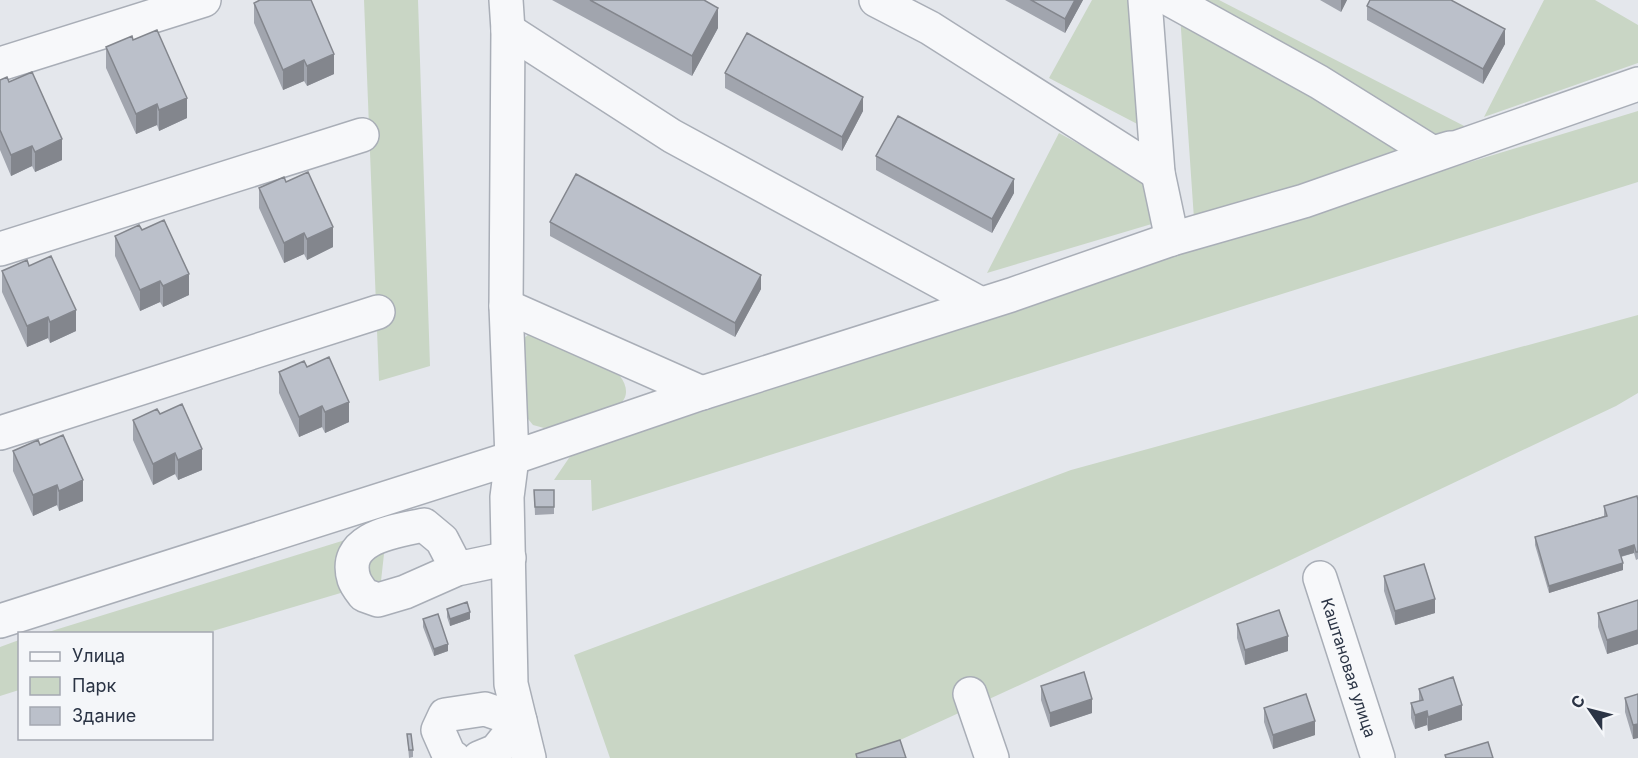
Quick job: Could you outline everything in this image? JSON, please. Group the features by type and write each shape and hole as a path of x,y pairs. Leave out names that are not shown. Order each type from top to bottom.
{"street":[{"path":"0,64 204,0"},
{"path":"876,0 930,28 1158,173"},
{"path":"1145,0 1158,173 1172,239"},
{"path":"1171,0 1319,82 1433,153 1502,132"},
{"path":"507,15 672,136 981,304"},
{"path":"507,15 506,306 512,458 507,497 511,684 529,758"},
{"path":"0,621 512,458 702,393 981,304 1172,239 1304,201 1638,84"},
{"path":"0,249 362,135"},
{"path":"506,306 702,393"},
{"path":"0,433 378,312"},
{"path":"457,568 509,558"},
{"name":"Каштановая улица","path":"1320,578 1378,758"},
{"path":"970,694 992,758"},
{"path":"454,758 449,755 438,730 445,715 484,709 520,721"},
{"path":"479,758 496,751 520,721"}],"green space":[{"path":"364,0 418,0 430,366 379,381"},
{"path":"1092,0 1129,0 1145,128 1049,78"},
{"path":"1179,0 1219,0 1472,130 1194,219"},
{"path":"1544,0 1595,0 1638,25 1638,63 1484,117"},
{"path":"1638,111 1638,182 592,511 591,480 554,480 571,455 1319,208"},
{"path":"1059,133 1157,187 1155,223 987,273"},
{"path":"1638,315 1638,393 1616,406 1278,566 861,758 610,758 574,655 1071,470"},
{"path":"530,333 549,335 620,376 626,389 622,402 608,410 573,421 544,428 533,425 524,414 522,340"},
{"path":"387,527 381,581 209,632 48,632"},
{"path":"18,640 18,690 0,696 0,647"}],"building":[{"path":"260,0 311,0 334,54 307,66 304,60 283,70 254,3"},
{"path":"590,0 704,0 718,8 692,56"},
{"path":"1031,0 1075,0 1065,19"},
{"path":"1370,0 1451,0 1505,29 1483,69 1367,6"},
{"path":"157,30 187,98 159,110 157,104 136,114 106,47 132,36 133,40"},
{"path":"747,33 863,97 842,137 725,73"},
{"path":"32,72 62,139 35,152 32,146 11,155 0,130 0,80 7,77 9,82"},
{"path":"898,116 1014,179 992,219 876,156"},
{"path":"308,172 333,227 307,239 304,233 284,243 259,188 284,177 286,182"},
{"path":"576,174 761,275 735,323 550,222"},
{"path":"164,220 189,274 163,286 160,281 140,290 115,236 139,225 142,230"},
{"path":"51,256 76,310 50,322 48,317 27,326 2,271 27,260 29,266"},
{"path":"329,357 349,402 325,412 322,406 299,417 279,372 304,361 307,367"},
{"path":"182,404 202,449 178,460 175,453 153,464 133,420 157,409 160,414"},
{"path":"63,435 83,480 59,491 57,485 33,495 13,451 38,440 40,445"},
{"path":"534,490 554,490 554,507 535,507"},
{"path":"1637,496 1638,552 1634,545 1619,550 1623,563 1549,586 1535,537 1607,516 1604,506"},
{"path":"1424,564 1435,599 1395,611 1384,576"},
{"path":"1638,600 1638,630 1607,640 1598,613"},
{"path":"467,602 470,612 450,619 447,609"},
{"path":"1279,610 1288,636 1245,650 1237,624"},
{"path":"438,614 448,644 434,649 423,619"},
{"path":"1084,672 1092,699 1050,713 1041,686"},
{"path":"1453,677 1462,705 1428,717 1427,711 1415,715 1411,703 1423,700 1419,689"},
{"path":"1306,694 1315,721 1273,735 1264,708"},
{"path":"1638,694 1638,724 1633,725 1625,698"},
{"path":"407,734 411,734 413,750 409,750"},
{"path":"900,740 906,758 857,758 856,754"},
{"path":"1488,742 1493,758 1446,758 1445,755"}]}
